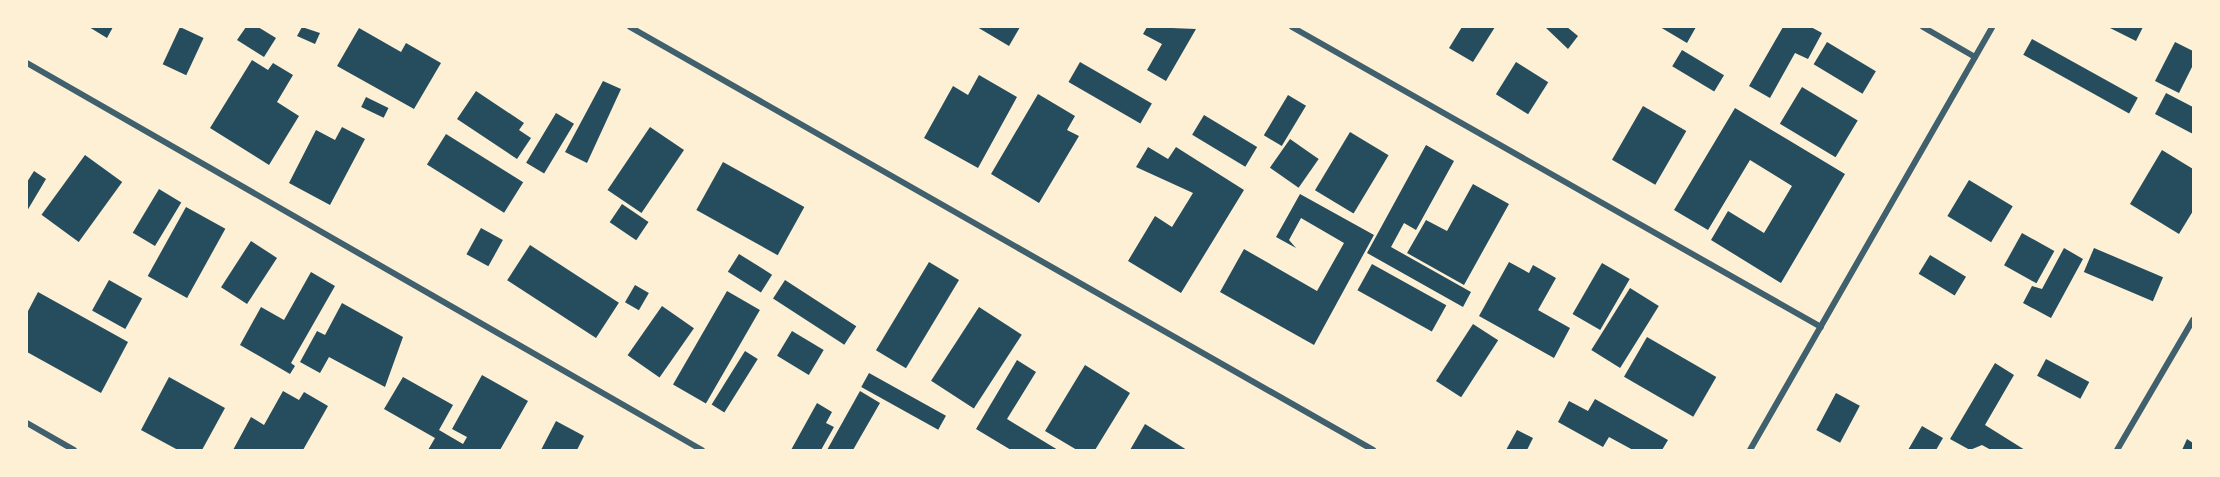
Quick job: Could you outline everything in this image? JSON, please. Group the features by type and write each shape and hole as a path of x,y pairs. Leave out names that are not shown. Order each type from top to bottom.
{"street":[{"path":"630,27 1373,450"},
{"path":"1292,27 1821,327"},
{"path":"1923,27 1975,57"},
{"path":"1750,450 1992,27"},
{"path":"27,63 702,450"},
{"path":"2117,450 2193,320"},
{"path":"27,423 74,450"}],"building":[{"path":"89,27 113,27 107,38"},
{"path":"180,27 204,38 186,75 163,64"},
{"path":"246,27 258,27 276,38 264,57 237,40"},
{"path":"302,27 320,33 315,44 297,36"},
{"path":"977,27 1020,27 1009,46"},
{"path":"1147,27 1196,29 1166,81 1147,70 1162,44 1143,34"},
{"path":"1462,27 1495,27 1473,62 1449,48"},
{"path":"1545,27 1567,27 1578,36 1568,49"},
{"path":"1660,27 1696,27 1687,43"},
{"path":"1783,27 1811,27 1822,33 1808,59 1795,53 1770,98 1749,86"},
{"path":"2108,27 2143,27 2136,41"},
{"path":"359,28 401,52 406,43 441,63 414,109 337,66"},
{"path":"2032,39 2138,98 2129,113 2023,55"},
{"path":"1827,42 1876,71 1862,94 1814,64"},
{"path":"2175,42 2193,51 2193,65 2179,93 2155,81"},
{"path":"1682,50 1724,75 1714,92 1672,66"},
{"path":"252,60 268,70 273,63 293,75 277,102 299,116 269,165 210,128"},
{"path":"1080,62 1152,104 1140,123 1068,82"},
{"path":"1516,62 1548,82 1528,114 1496,94"},
{"path":"979,75 1017,97 978,168 924,138 953,86 968,95"},
{"path":"603,81 621,89 587,163 565,152"},
{"path":"1802,87 1858,120 1836,157 1780,124"},
{"path":"476,91 524,123 519,130 531,138 517,159 457,119"},
{"path":"2166,93 2193,107 2193,134 2155,114"},
{"path":"1038,94 1075,116 1067,130 1079,136 1039,203 991,174"},
{"path":"1288,95 1306,106 1282,146 1264,135"},
{"path":"366,97 388,108 384,118 361,107"},
{"path":"1643,106 1686,131 1655,185 1612,160"},
{"path":"1735,108 1845,174 1781,283 1711,240 1728,211 1764,233 1792,186 1750,160 1708,230 1674,210"},
{"path":"556,113 574,124 544,174 526,163"},
{"path":"1204,115 1257,147 1245,167 1192,135"},
{"path":"342,127 365,139 330,205 289,183 316,130 335,140"},
{"path":"650,127 684,150 641,213 608,190"},
{"path":"1350,132 1389,155 1354,213 1315,190"},
{"path":"446,134 523,182 504,213 427,165"},
{"path":"1290,139 1319,159 1299,188 1270,168"},
{"path":"1426,145 1454,161 1416,230 1404,223 1391,247 1471,292 1463,307 1367,253"},
{"path":"1148,147 1168,159 1176,147 1244,190 1181,293 1128,261 1155,216 1172,227 1193,193 1136,167"},
{"path":"2162,150 2193,169 2193,211 2179,234 2130,204"},
{"path":"85,155 122,182 79,242 42,215"},
{"path":"723,162 804,207 778,255 696,210"},
{"path":"34,171 46,179 27,211 27,182"},
{"path":"1969,180 2013,206 1991,242 1947,216"},
{"path":"1473,184 1509,204 1464,285 1407,253 1426,220 1447,231"},
{"path":"159,189 181,202 155,246 133,233"},
{"path":"1300,194 1374,235 1314,345 1220,292 1244,249 1317,291 1344,243 1301,218 1289,240 1296,248 1276,237"},
{"path":"622,204 649,222 636,240 610,222"},
{"path":"186,207 225,229 187,298 148,276"},
{"path":"481,228 503,240 488,266 466,254"},
{"path":"2022,233 2054,251 2036,283 2004,265"},
{"path":"251,241 277,258 247,304 221,287"},
{"path":"530,245 619,303 596,338 507,280"},
{"path":"2064,248 2083,259 2051,318 2023,303 2032,286 2042,289"},
{"path":"2094,248 2163,277 2153,301 2084,272"},
{"path":"739,254 772,275 761,292 728,272"},
{"path":"1930,255 1966,277 1955,295 1919,274"},
{"path":"929,262 959,280 906,368 876,350"},
{"path":"1509,262 1529,273 1533,265 1556,278 1538,310 1570,328 1554,358 1479,316"},
{"path":"1602,263 1630,279 1600,330 1572,314"},
{"path":"1372,264 1446,305 1432,331 1357,290"},
{"path":"311,272 335,286 291,363 295,366 290,374 240,345 261,307 284,320"},
{"path":"109,280 142,298 125,329 92,311"},
{"path":"785,280 856,326 844,345 773,298"},
{"path":"635,285 649,293 639,310 625,302"},
{"path":"1630,288 1659,306 1620,368 1591,350"},
{"path":"727,291 760,310 706,404 673,385"},
{"path":"38,292 128,342 101,393 27,352 27,313"},
{"path":"342,303 403,337 385,387 329,357 320,373 300,362 317,331 325,335"},
{"path":"662,306 694,328 660,378 628,355"},
{"path":"979,307 1022,335 974,409 931,381"},
{"path":"1473,324 1498,340 1461,397 1436,381"},
{"path":"792,331 824,350 809,375 777,356"},
{"path":"1647,337 1716,377 1693,417 1624,377"},
{"path":"745,351 758,359 724,412 712,404"},
{"path":"2046,359 2089,382 2080,399 2037,376"},
{"path":"1017,360 1036,372 1007,419 1058,450 1011,450 976,429"},
{"path":"1995,363 2014,375 1985,425 2025,450 1991,450 1982,445 1970,450 1950,439"},
{"path":"1085,365 1130,393 1095,450 1077,450 1045,431"},
{"path":"869,373 946,416 938,430 861,387"},
{"path":"482,375 528,401 500,450 428,450 435,438 384,409 403,377 453,405 439,430 463,444 467,437 452,429"},
{"path":"169,377 225,408 202,450 178,450 141,430"},
{"path":"283,391 299,400 304,392 328,406 303,450 233,450 251,417 264,425"},
{"path":"860,391 880,403 853,450 827,450"},
{"path":"1836,393 1860,406 1840,443 1816,430"},
{"path":"1595,399 1668,440 1662,450 1633,450 1609,437 1603,447 1558,422 1569,401 1588,411"},
{"path":"817,403 832,412 826,423 834,427 821,450 791,450"},
{"path":"556,421 584,436 577,450 541,450"},
{"path":"1145,424 1187,450 1130,450"},
{"path":"1922,426 1943,438 1936,450 1908,450"},
{"path":"1517,430 1533,438 1527,450 1506,450"},
{"path":"2187,439 2193,443 2193,450 2182,450"}]}
